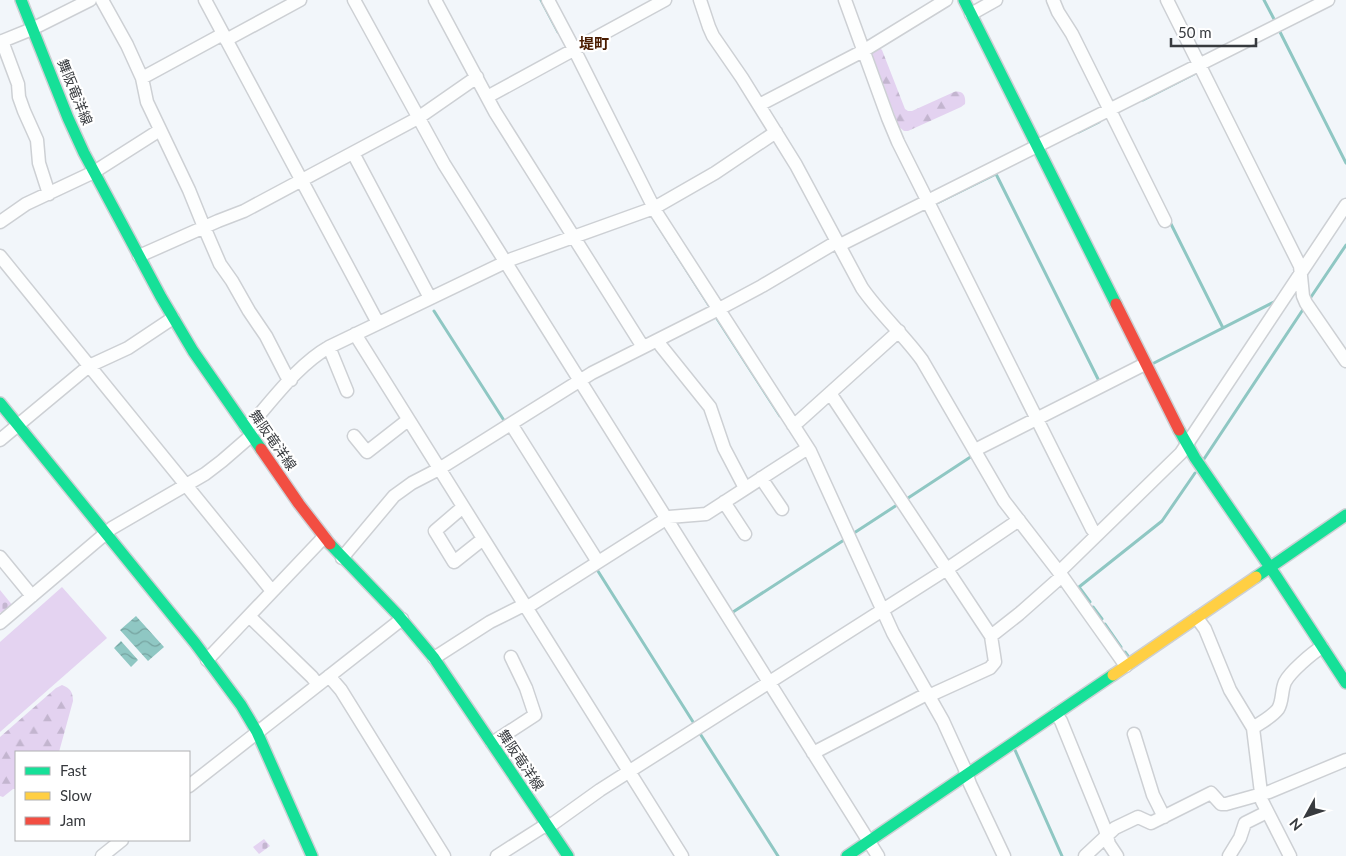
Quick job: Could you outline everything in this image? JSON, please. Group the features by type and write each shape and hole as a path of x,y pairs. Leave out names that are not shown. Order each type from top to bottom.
{"street":[{"name":"舞阪竜洋線","path":"21,0 68,118 94,172 173,318 205,368 324,537 402,619 434,658 568,856"},
{"path":"49,194 39,164 37,140 24,111 19,97 18,84 1,42 90,0"},
{"path":"102,0 123,36 142,78 147,102 189,190 222,268 266,336 286,375 291,380"},
{"path":"204,0 378,323"},
{"path":"142,78 300,0"},
{"path":"354,0 444,164 878,856"},
{"path":"435,0 487,96 643,347"},
{"path":"548,0 654,208 808,448 898,642 943,721 1004,856"},
{"path":"487,96 665,0"},
{"path":"700,0 713,36 759,105 807,184 865,293 922,360 998,491 1061,574 1126,666"},
{"path":"845,0 893,130 1092,529 1097,535"},
{"path":"759,105 863,51 946,0"},
{"path":"964,0 1186,445 1270,567 1346,684"},
{"path":"971,14 996,0"},
{"path":"1053,0 1072,34 1165,221"},
{"path":"1167,0 1300,266 1304,300 1346,362"},
{"path":"342,558 394,496 412,483 439,469 592,373 719,309 834,244 844,243 1328,0"},
{"path":"139,256 223,219 239,214 418,118 477,78"},
{"path":"0,222 26,204 94,172 160,130"},
{"path":"0,623 105,533 214,467 249,431 252,423 307,363 329,347 505,262 654,208 715,173 776,132"},
{"path":"352,153 430,298"},
{"path":"990,636 1019,614 1061,574 1097,535 1181,453 1346,205"},
{"path":"0,256 272,591"},
{"path":"0,440 89,366 128,348 173,318"},
{"path":"793,425 899,331"},
{"path":"355,334 682,856"},
{"path":"658,340 710,407 724,448 745,488"},
{"path":"329,347 347,391"},
{"path":"974,450 1145,364"},
{"path":"813,753 923,696 990,668 995,662 990,636 830,393"},
{"path":"0,403 241,705 257,732 312,856"},
{"path":"354,436 367,452 408,420"},
{"path":"511,424 598,562"},
{"path":"434,658 489,622 525,607 666,518 706,514 808,448"},
{"path":"761,478 782,510"},
{"path":"724,502 745,534"},
{"path":"463,507 435,531 454,562 483,539"},
{"path":"847,856 967,776 1346,515"},
{"path":"497,856 541,828 554,823 592,795 947,570 1019,520"},
{"path":"207,660 324,537"},
{"path":"0,557 32,596"},
{"path":"249,616 318,685"},
{"path":"1197,618 1204,629 1230,690 1252,728 1260,794 1267,812 1290,856"},
{"path":"190,785 402,619"},
{"path":"1252,728 1276,711 1288,677 1322,647"},
{"path":"492,743 535,715 526,688 511,658"},
{"path":"329,676 340,690 444,856"},
{"path":"1056,714 1061,722 1109,844 1117,856"},
{"path":"1134,734 1153,795 1164,817"},
{"path":"1085,856 1120,825 1138,817 1151,823 1211,793 1217,801 1226,804 1260,794 1346,760"},
{"path":"1229,856 1240,838 1245,823 1267,812"},
{"path":"102,856 121,841"}],"green space":[{"path":"879,47 882,50 905,109 908,111 912,111 954,92 963,94 965,104 908,131 904,131 899,127 872,54 872,49"},
{"path":"62,587 107,638 0,732 0,642"},
{"path":"0,590 13,606 3,615 0,612"},
{"path":"62,685 67,688 72,695 73,701 59,751 15,751 15,789 3,797 0,796 0,737 56,688"},
{"path":"264,839 270,846 259,854 253,847"}],"water":[{"path":"136,616 164,647 148,661 120,630"},
{"path":"121,641 138,660 131,667 114,648"}],"waterway":[{"path":"541,0 558,32"},
{"path":"1264,0 1275,21"},
{"path":"1279,30 1346,163"},
{"path":"1143,100 1198,72"},
{"path":"1079,132 1099,122"},
{"path":"996,174 1100,383"},
{"path":"935,203 996,174"},
{"path":"652,216 710,307"},
{"path":"1169,220 1223,328"},
{"path":"1309,300 1346,245"},
{"path":"1154,363 1276,301"},
{"path":"1204,459 1304,308"},
{"path":"434,311 505,422"},
{"path":"716,317 780,416"},
{"path":"905,500 972,456"},
{"path":"1090,602 1079,587 1162,521 1195,473"},
{"path":"854,533 900,503"},
{"path":"733,612 844,540"},
{"path":"596,568 695,725"},
{"path":"1093,607 1102,619"},
{"path":"1105,624 1121,647"},
{"path":"1125,652 1128,656"},
{"path":"699,732 778,856"},
{"path":"1015,750 1062,856"}],"traffic: fast":[{"path":"21,0 84,153 161,297 193,351 261,449"},
{"path":"964,0 1116,304"},
{"path":"0,403 195,643 241,705 257,732 312,856"},
{"path":"1179,430 1195,458 1276,576 1346,683"},
{"path":"1256,577 1346,515"},
{"path":"330,544 398,615 434,658 568,856"},
{"path":"847,856 1113,675"}],"traffic: slow":[{"path":"1113,675 1256,577"}],"traffic: jam":[{"path":"1116,304 1179,430"},
{"path":"261,449 299,504 330,544"}],"district":[{"name":"堤町","path":"594,44"}]}
